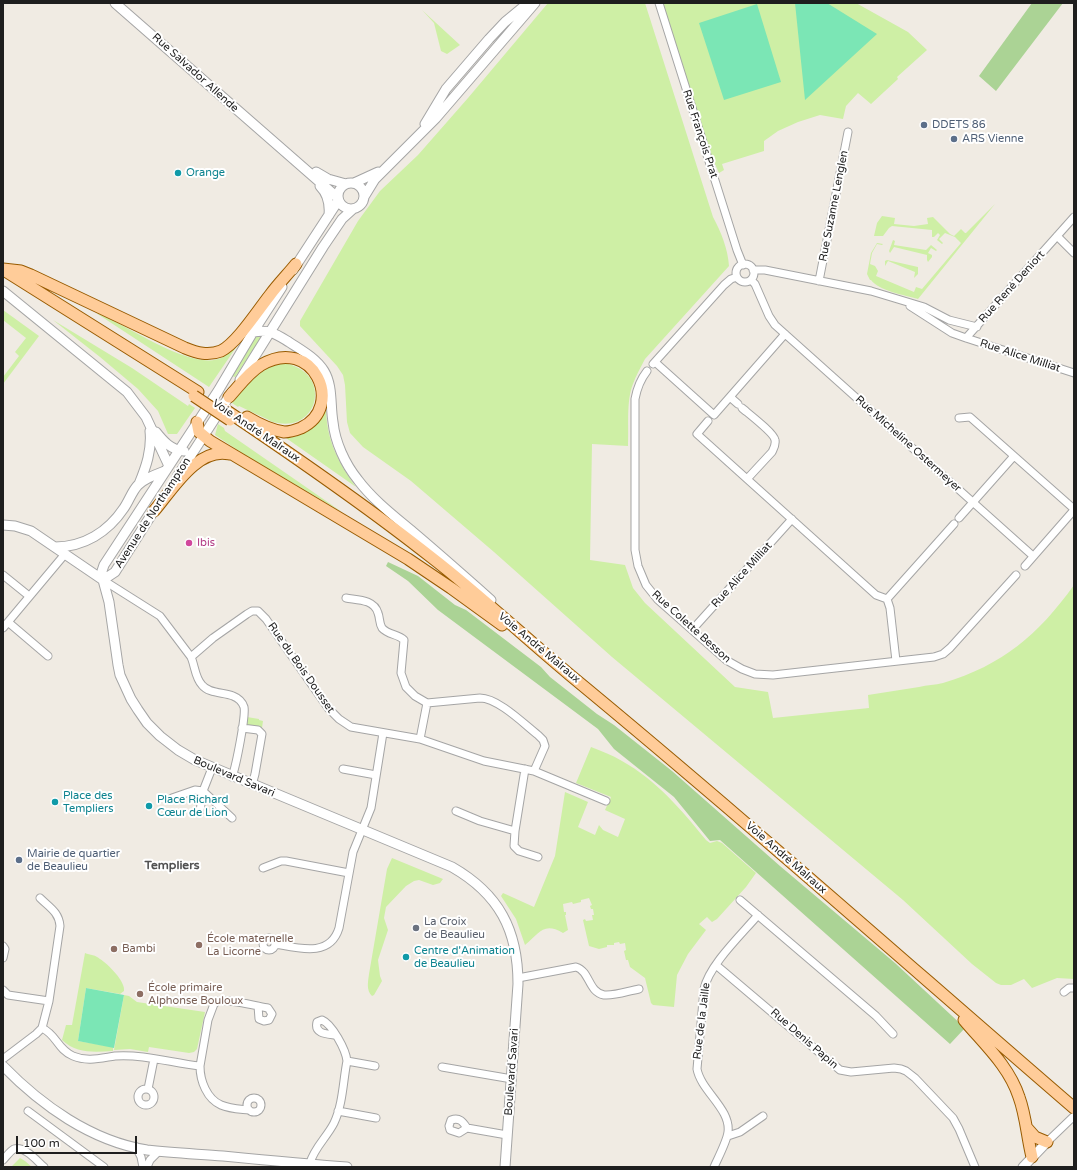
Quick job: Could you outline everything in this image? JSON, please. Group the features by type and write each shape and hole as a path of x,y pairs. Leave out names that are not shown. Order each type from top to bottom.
{"main road":[{"path":"3,269 21,271 31,275 185,348 204,354 220,351 232,343 270,294 296,264"},
{"name":"Voie André Malraux","path":"3,269 196,394"},
{"name":"Voie André Malraux","path":"3,277 230,414 494,611 679,765 1074,1112"},
{"path":"229,397 251,372 267,362 280,358 291,358 308,364 317,374 320,382 322,398 318,411 312,420 306,426 296,430 284,432 252,420 230,414"},
{"path":"197,422 199,432 203,436 408,559 553,661"},
{"path":"154,511 197,461 220,453 234,455"},
{"path":"938,991 993,1052 1004,1067 1019,1095 1032,1157"},
{"path":"1027,1128 1035,1137 1047,1142"}],"street":[{"name":"Rue Salvador Allende","path":"115,3 338,199"},
{"path":"388,166 370,176 340,188 338,199 345,208 352,209 361,205 373,182 436,118 483,55 505,22 528,3"},
{"path":"414,140 443,94 535,3"},
{"name":"Rue François Prat","path":"659,3 743,265"},
{"name":"Rue Suzanne Lenglen","path":"819,281 848,132"},
{"name":"Rue Salvador Allende","path":"274,142 304,162 318,174 350,183"},
{"name":"Rue Salvador Allende","path":"274,142 299,168 324,190 328,202 329,215"},
{"path":"350,183 362,188 364,197"},
{"name":"Avenue de Northampton","path":"338,199 253,332 218,391 104,565 102,571 103,580 115,572 229,397 337,226 352,209"},
{"name":"Rue René Deniort","path":"966,338 1074,217"},
{"path":"1057,236 1074,253"},
{"path":"743,265 750,266 753,270 754,275 751,280 744,282 737,277 738,268 743,265"},
{"path":"753,270 765,270 871,292 924,307 949,320 977,327"},
{"path":"737,277 731,279 724,285 654,363 714,415 785,334"},
{"name":"Rue Micheline Ostermeyer","path":"751,280 772,321 785,334 1033,556"},
{"path":"3,291 127,392 150,425 166,442 179,450 194,451"},
{"path":"902,301 952,333 966,338"},
{"path":"253,332 270,331 312,358 323,370 329,383 333,423 337,440 341,452 358,480 377,500 499,606 553,661"},
{"name":"Rue Alice Milliat","path":"966,338 1074,373"},
{"name":"Rue Colette Besson","path":"647,371 637,387 635,399 635,550 638,566 646,586 658,600 726,660 742,669 755,674 772,675 934,657 943,654 1016,575"},
{"path":"730,397 772,435 776,442 775,448 772,452 747,479"},
{"path":"959,418 970,417 1074,510 1024,566"},
{"path":"708,421 697,434 876,595 887,599"},
{"path":"138,484 167,468 150,425"},
{"path":"55,547 80,544 102,532 115,521 146,468 150,448 150,425"},
{"path":"959,518 1014,456"},
{"name":"Rue Alice Milliat","path":"692,630 792,519"},
{"path":"887,599 954,524"},
{"path":"3,525 15,526 31,531 103,580 160,616 191,657 198,679 204,687 208,690 234,696 242,702 244,710 242,728 236,766 232,777"},
{"path":"3,628 64,554"},
{"path":"3,575 29,596"},
{"name":"Boulevard Savari","path":"103,580 118,665 124,684 131,699 147,723 168,743 186,756 232,777 452,867 469,878 487,893 501,913 509,929 516,952 518,965 512,1079 505,1167"},
{"path":"346,598 366,601 374,605 378,612 383,629 390,634 402,637 404,640 401,669 403,680 412,694 426,703 480,698 489,699 496,702 543,740 545,746 534,771"},
{"path":"887,599 890,608 896,661"},
{"name":"Rue du Bois Dousset","path":"191,657 213,638 247,614 258,611 266,619 335,716 352,727 420,739 484,761 534,771 606,800"},
{"path":"8,622 48,656"},
{"path":"420,739 426,703"},
{"path":"242,728 255,730 262,734 252,785"},
{"path":"275,944 315,949 324,946 333,939 339,928 353,852 371,808 383,733"},
{"path":"200,811 203,791 212,768"},
{"path":"344,769 376,775"},
{"path":"526,769 514,843 515,848 521,852 538,857"},
{"path":"172,798 195,790 203,791 232,818"},
{"path":"456,811 480,821 515,831"},
{"path":"263,868 281,861 286,861 349,873"},
{"path":"3,1059 42,1028 49,1001 59,940 60,922 56,913 40,898"},
{"path":"740,900 876,1016 893,1034"},
{"name":"Rue de la Jaille","path":"728,1136 726,1118 704,1086 696,1069 704,989 708,977 716,965 758,915"},
{"path":"3,946 5,949 3,958"},
{"name":"Rue Denis Papin","path":"716,965 840,1070 851,1072 894,1068 901,1069 915,1078 953,1118 975,1167"},
{"path":"518,978 576,968 583,972 591,986 601,994 608,995 638,989"},
{"path":"1064,992 1067,989 1074,988"},
{"path":"3,990 8,995 49,1001"},
{"path":"249,1110 224,1106 215,1101 209,1095 205,1086 200,1066 208,1020 213,1005 216,1002 222,1001 258,1006"},
{"path":"42,1028 49,1031 63,1050 76,1057 94,1059 133,1055 200,1066"},
{"path":"310,1164 312,1157 334,1124 338,1111 347,1061 344,1049 335,1035"},
{"path":"148,1089 154,1059"},
{"path":"347,1061 375,1066"},
{"path":"3,1066 31,1092 67,1118 101,1136 136,1147 159,1151 347,1167"},
{"path":"442,1067 512,1079"},
{"path":"28,1111 104,1167"},
{"path":"338,1111 376,1118"},
{"path":"1023,1167 1074,1112"},
{"path":"714,1167 728,1136 740,1132 764,1116"},
{"path":"467,1128 508,1135"},
{"path":"136,1147 142,1157 143,1167"},
{"path":"3,1160 11,1151 18,1149 25,1151 44,1167"},
{"path":"147,1167 151,1159 159,1151"}],"green space":[{"path":"548,3 645,3 713,217 724,241 729,266 645,359 636,377 629,398 628,446 592,444 590,560 625,565 633,588 645,603 735,687 768,692 773,718 869,708 868,695 940,684 964,676 984,667 1018,646 1047,619 1074,585 1074,979 1057,978 1032,988 1024,979 1011,985 1001,985 996,983 972,964 903,900 612,657 494,552 411,481 363,447 350,433 347,422 343,375 337,366 300,326 300,321 358,221 380,191 418,155"},
{"path":"662,3 856,3 908,32 927,50 897,77 898,79 871,104 858,93 846,106 843,119 820,115 798,122 778,131 764,141 764,151 722,164 724,170 719,173 711,155"},
{"path":"795,3 827,3 877,34 805,100"},
{"path":"1032,3 1063,3 996,91 979,76"},
{"path":"757,4 781,82 724,100 699,23"},
{"path":"422,10 460,45 447,54 441,51 434,23"},
{"path":"995,204 918,299 886,290 870,280 867,274 871,253 877,243 883,244 877,244 872,253 870,264 875,266 878,271 876,276 914,292 916,287 922,289 961,243 955,237 945,233 939,239 943,243 942,244 937,240 940,235 938,233 932,237 932,230 892,226 883,236 874,236 877,223 882,216 895,218 894,224 914,226 928,224 927,218 933,217 950,234 954,236 961,229 966,233"},
{"path":"893,240 895,241 894,245 926,250 931,245 937,250 936,251 931,248 928,253 932,255 932,257 928,262 927,255 894,247 890,253 889,251"},
{"path":"887,260 918,267 918,274 914,278 915,272 888,261 885,266 885,261"},
{"path":"3,310 39,336 3,384 3,377 19,356 15,352 26,338 3,320"},
{"path":"96,313 109,318 160,345 195,359 210,360 223,357 234,347 250,327 209,387"},
{"path":"53,320 132,368 188,406 189,404 195,408 177,434 168,434 158,411 138,389"},
{"path":"264,333 235,377 232,376 255,335"},
{"path":"283,363 299,368 310,378 315,389 314,401 309,412 300,420 287,424 270,421 232,403 254,378 268,368"},
{"path":"326,407 328,429 334,450 356,487 286,438 300,435 311,429 316,425"},
{"path":"218,424 224,428 225,431 342,512 245,455 215,435"},
{"path":"388,562 418,576 455,605 466,610 541,667 550,677 597,714 614,725 672,771 780,866 895,963 965,1028 950,1044 720,840 710,841 674,797 614,749 598,729 438,610 408,581 386,566"},
{"path":"247,717 263,721 262,728 246,725"},
{"path":"591,747 618,759 646,777 677,806 706,840 710,843 717,841 722,843 756,873 746,887 717,919 712,922 707,917 699,924 706,930 688,954 677,975 674,1007 653,1005 651,1003 645,978 630,967 628,960 626,960 624,951 626,950 625,943 614,943 614,945 607,945 607,947 599,949 589,946 583,920 593,920 593,909 591,909 590,906 592,905 589,898 573,904 572,902 563,904 564,912 566,912 565,915 568,930 563,933 551,928 542,930 525,945 516,919 501,896 503,893 534,907 555,856 565,792 588,802 578,827 595,835 599,825 603,830 618,837 625,819 605,810 611,797 576,783"},
{"path":"392,858 443,879 440,883 433,885 419,880 414,881 406,886 386,907 384,918 388,930 378,960 382,981 372,996 368,989 369,974 387,869"},
{"path":"85,953 95,956 112,969 122,983 124,991 120,994 86,988 78,1041 113,1047 113,1051 92,1052 80,1050 68,1045 62,1040 66,1025 72,1025"},
{"path":"86,988 124,995 114,1048 78,1041"},
{"path":"124,995 129,996 137,1002 205,1012 197,1049 194,1052 189,1053 149,1047 148,1052 130,1049 114,1050"},
{"path":"20,1158 25,1161 32,1167 11,1167"}],"place":[{"name":"DDETS 86","path":"924,125"},
{"name":"ARS Vienne","path":"954,139"},
{"name":"Orange","path":"178,173"},
{"name":"Ibis","path":"189,543"},
{"name":"Place des Templiers","path":"55,802"},
{"name":"Place Richard Cœur de Lion","path":"149,806"},
{"name":"Mairie de quartier de Beaulieu","path":"19,860"},
{"name":"La Croix de Beaulieu","path":"416,928"},
{"name":"École maternelle La Licorne","path":"199,945"},
{"name":"Bambi","path":"114,949"},
{"name":"Centre d'Animation de Beaulieu","path":"406,957"},
{"name":"École primaire Alphonse Bouloux","path":"140,994"}],"district":[{"name":"Templiers","path":"172,866"}]}
